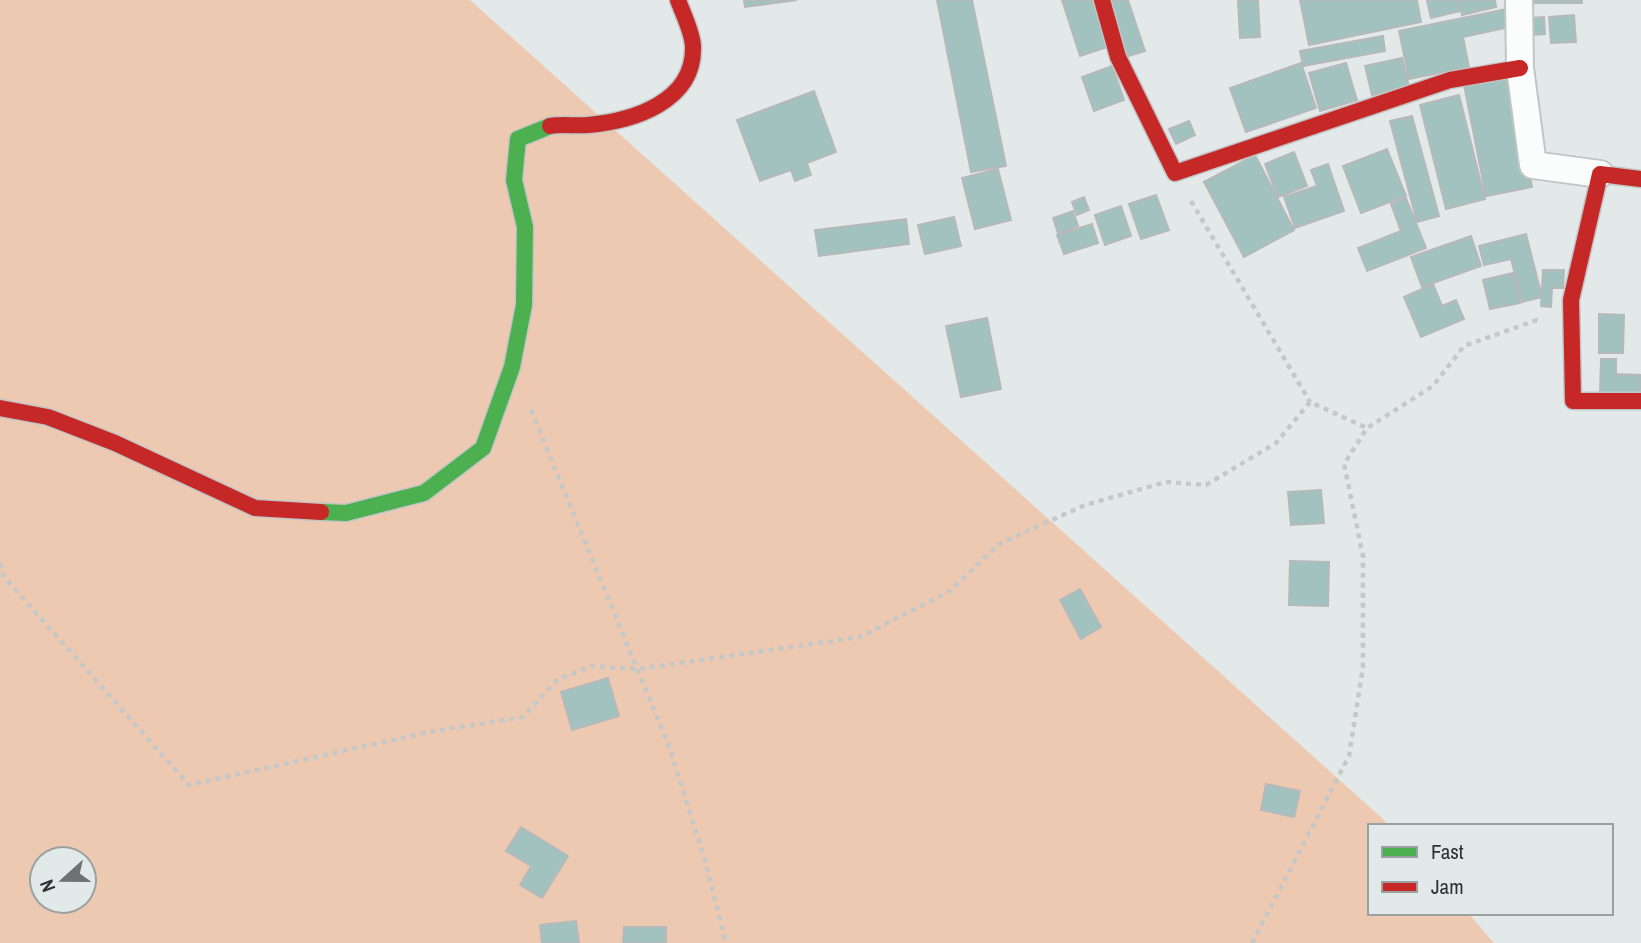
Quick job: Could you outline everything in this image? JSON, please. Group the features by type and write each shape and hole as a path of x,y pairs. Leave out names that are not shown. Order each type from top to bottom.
{"street":[{"path":"0,408 48,417 115,443 255,508 346,513 424,493 483,448 512,367 524,305 525,227 514,180 518,139 554,125 589,125 635,116 663,104 678,93 687,75 693,47 678,0"},
{"path":"1102,0 1118,57 1175,173 1450,80 1520,68"},
{"path":"1520,0 1520,68 1533,164 1641,179"},
{"path":"1600,174 1571,300 1573,401 1641,401"}],"path":[{"path":"1175,173 1310,402 1367,428"},
{"path":"1252,943 1349,757 1363,667 1363,556 1345,464 1367,428 1433,386 1464,345 1537,320 1571,340"},
{"path":"0,563 4,577 190,785 429,732 523,717 557,680 591,666 638,669 860,637 950,591 999,544 1085,505 1166,482 1206,485 1276,443 1310,402"},
{"path":"529,406 670,749 704,857 726,943"}],"shaded area":[{"path":"0,0 470,0 1383,819 1387,824 1368,824 1368,915 1470,915 1494,943 0,943"}],"building":[{"path":"744,0 797,0 745,7"},
{"path":"937,0 972,0 1006,166 971,172"},
{"path":"1062,0 1092,0 1107,47 1080,56"},
{"path":"1106,0 1128,0 1145,51 1125,57"},
{"path":"1238,0 1258,0 1260,37 1240,38"},
{"path":"1300,0 1417,0 1421,22 1309,45"},
{"path":"1427,0 1458,0 1460,11 1431,18"},
{"path":"1459,0 1495,0 1496,7 1462,15"},
{"path":"1528,0 1582,0 1582,3 1528,3"},
{"path":"1507,9 1510,27 1463,37 1469,67 1409,79 1399,31"},
{"path":"1574,15 1576,42 1551,43 1549,17"},
{"path":"1544,17 1545,34 1532,35 1530,18"},
{"path":"1383,36 1385,51 1303,66 1300,51"},
{"path":"1402,58 1409,87 1372,95 1365,66"},
{"path":"1301,63 1316,108 1246,132 1230,88"},
{"path":"1346,63 1357,100 1320,111 1309,73"},
{"path":"1112,66 1124,100 1094,111 1082,77"},
{"path":"1510,76 1532,187 1486,196 1464,85"},
{"path":"814,91 836,152 807,163 811,175 795,181 791,170 760,181 737,120"},
{"path":"1459,95 1485,199 1446,209 1420,105"},
{"path":"1412,116 1439,216 1417,222 1390,121"},
{"path":"1189,121 1195,135 1176,144 1169,129"},
{"path":"1387,149 1406,196 1361,213 1343,166"},
{"path":"1294,152 1307,186 1278,197 1265,164"},
{"path":"1255,155 1294,230 1244,257 1204,182"},
{"path":"1328,164 1344,211 1295,228 1284,197 1317,186 1311,170"},
{"path":"998,169 1011,220 975,229 962,178"},
{"path":"1156,195 1169,230 1141,239 1129,204"},
{"path":"1084,197 1089,210 1077,215 1072,202"},
{"path":"1406,198 1426,248 1367,271 1358,248 1401,231 1391,204"},
{"path":"1121,206 1131,236 1105,245 1095,215"},
{"path":"1073,211 1078,226 1058,233 1053,218"},
{"path":"954,217 961,246 925,254 918,225"},
{"path":"906,219 909,244 819,256 815,230"},
{"path":"1092,224 1098,243 1064,254 1057,235"},
{"path":"1526,234 1542,297 1522,302 1511,259 1484,265 1479,246"},
{"path":"1471,236 1481,266 1422,287 1411,257"},
{"path":"1543,270 1564,270 1563,288 1552,288 1551,307 1541,306"},
{"path":"1513,273 1520,303 1490,309 1483,280"},
{"path":"1433,284 1442,306 1456,300 1464,319 1421,337 1404,297"},
{"path":"1599,314 1624,315 1623,353 1599,353"},
{"path":"987,318 1001,389 961,397 946,326"},
{"path":"1601,359 1616,359 1616,374 1641,375 1641,394 1600,393"},
{"path":"1321,490 1324,523 1291,525 1288,492"},
{"path":"1290,561 1329,562 1328,606 1289,605"},
{"path":"1080,589 1101,627 1081,639 1060,600"},
{"path":"608,678 619,716 572,730 561,692"},
{"path":"1266,784 1300,791 1294,817 1261,810"},
{"path":"521,827 568,856 542,898 520,885 531,866 506,851"},
{"path":"576,921 579,943 542,943 540,925"},
{"path":"624,927 666,927 666,943 623,943"}],"traffic: fast":[{"path":"321,512 346,513 424,493 483,448 512,367 524,305 525,227 514,180 518,139 550,126"}],"traffic: jam":[{"path":"550,126 588,125 624,119 642,113 673,95 684,81 691,65 693,46 678,0"},
{"path":"1102,0 1118,57 1175,173 1450,80 1520,68"},
{"path":"1641,179 1600,174 1571,300 1573,401 1641,401"},
{"path":"0,408 48,417 115,443 255,508 321,512"}]}
